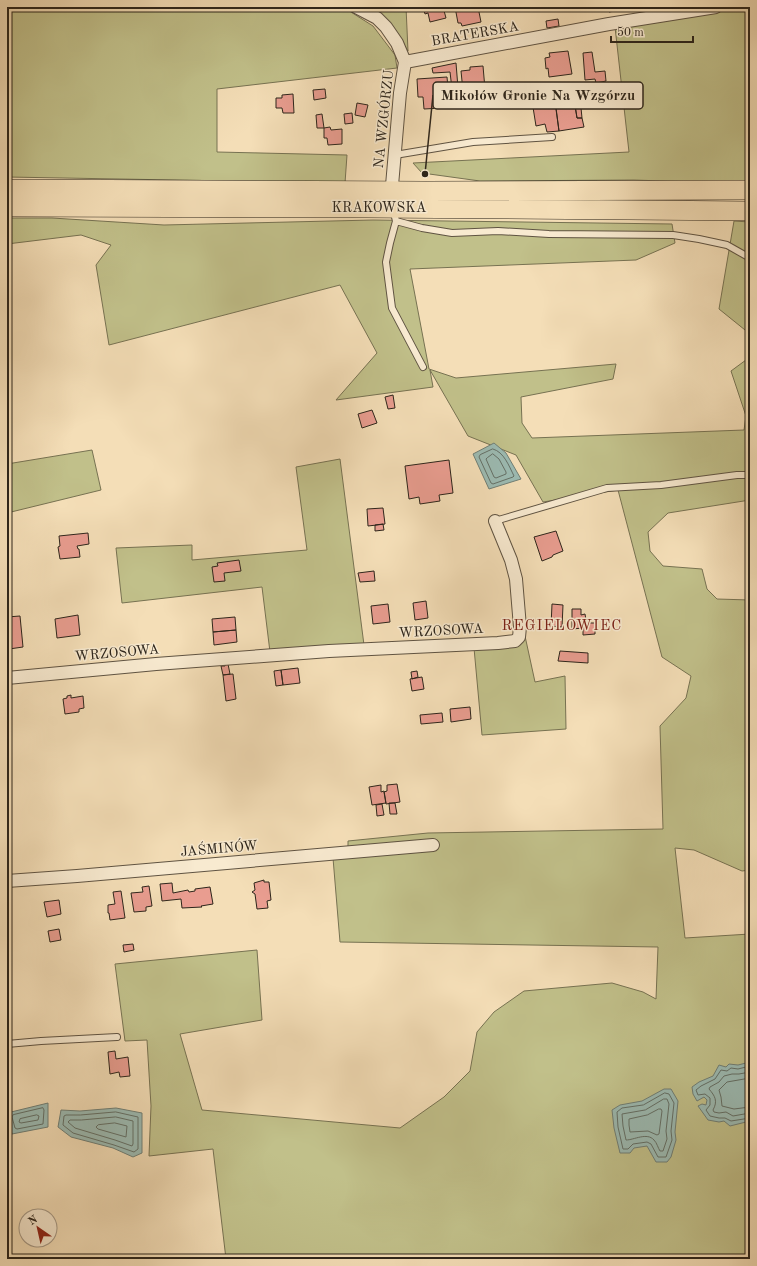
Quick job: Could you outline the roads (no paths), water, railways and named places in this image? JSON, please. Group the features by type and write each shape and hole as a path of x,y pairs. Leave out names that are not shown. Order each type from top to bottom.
{"main road":[{"name":"KRAKOWSKA","path":"7,189 393,207 750,190"},
{"name":"KRAKOWSKA","path":"7,207 393,207 750,211"}],"street":[{"name":"NA WZGÓRZU","path":"356,7 377,18 386,27 395,39 405,62 400,92 393,207"},
{"name":"BRATERSKA","path":"405,62 609,24 716,7"},
{"name":"WRZOSOWA","path":"7,678 162,663 329,651 516,641 519,637 520,627 516,579 511,560 495,521"},
{"name":"JAŚMINÓW","path":"7,881 433,845"}],"lane":[{"path":"395,155 473,142 552,137"},
{"path":"393,207 422,228 452,233 498,231 549,234 673,235 727,245 750,258"},
{"path":"393,207 390,243 386,262 392,308 423,367"},
{"name":"WRZOSOWA","path":"495,521 607,488 661,485 737,475 750,475"},
{"path":"7,1044 41,1040 117,1037"}],"water":[{"path":"494,443 506,453 521,479 489,489 473,454"},
{"path":"750,1062 750,1121 730,1126 724,1121 719,1122 708,1120 698,1106 702,1104 706,1105 707,1100 704,1097 697,1101 693,1094 692,1087 713,1076 719,1065 726,1067 729,1064 738,1065"},
{"path":"664,1089 671,1089 678,1101 675,1132 676,1140 671,1157 667,1162 656,1162 647,1146 634,1148 630,1153 620,1153 614,1128 612,1110 620,1105 642,1101"},
{"path":"48,1103 48,1127 12,1134 7,1113"},
{"path":"116,1108 142,1113 142,1153 133,1157 113,1148 71,1137 58,1127 61,1110 80,1111"}],"place":[{"name":"Mikołów Gronie Na Wzgórzu","path":"425,174"}],"district":[{"name":"REGIELOWIEC","path":"562,626"}]}
